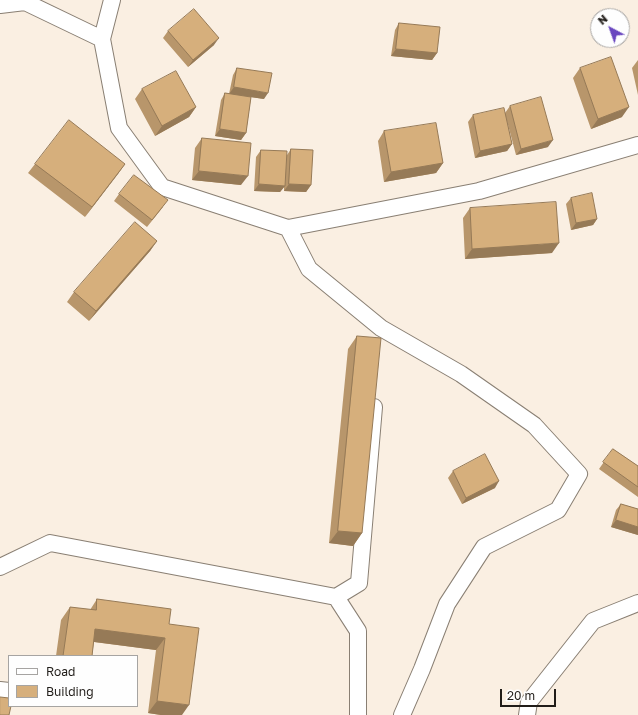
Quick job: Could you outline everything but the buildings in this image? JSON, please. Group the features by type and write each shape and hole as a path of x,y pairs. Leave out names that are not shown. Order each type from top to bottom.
{"street":[{"path":"112,0 102,39 119,128 162,187 288,228 479,191 638,145"},
{"path":"0,5 25,2 102,39"},
{"path":"288,228 309,269 380,336 461,374 534,425 580,474 558,510 484,547 447,604 422,669 402,715"},
{"path":"0,567 50,543 336,597 359,583 376,390"},
{"path":"336,597 358,631 358,715"},
{"path":"527,715 529,702 593,621 638,603"}]}
